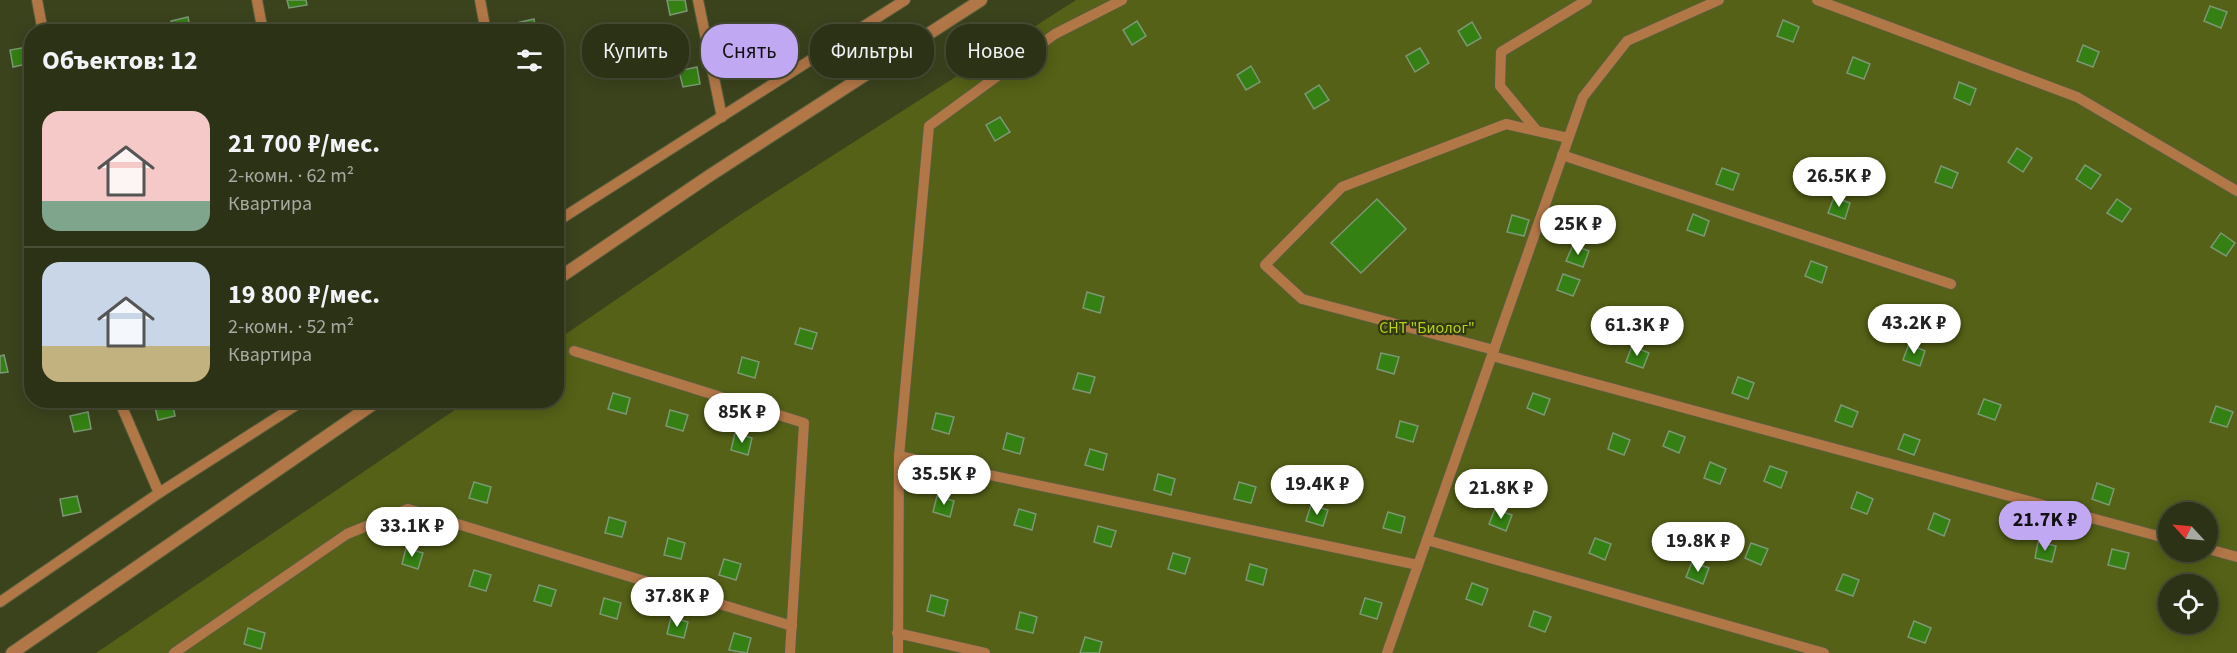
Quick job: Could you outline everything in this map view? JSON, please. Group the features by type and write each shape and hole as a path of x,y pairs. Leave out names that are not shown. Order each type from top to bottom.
{"street":[{"path":"564,275 709,176 981,0"},
{"path":"12,653 367,408"}],"lane":[{"path":"37,0 42,24"},
{"path":"257,0 262,24"},
{"path":"480,0 484,24"},
{"path":"698,0 722,117"},
{"path":"564,217 905,0"},
{"path":"898,653 899,456 929,126 1055,34 1122,0"},
{"path":"1537,131 1500,86 1501,52 1587,0"},
{"path":"1387,653 1583,97 1627,41 1719,0"},
{"path":"1817,0 2077,97 2237,191"},
{"path":"1568,138 1506,124 1342,187 1265,266 1302,298 1493,353 2158,536"},
{"path":"1562,155 1951,284"},
{"path":"574,351 804,423 790,653"},
{"path":"122,408 159,493"},
{"path":"0,602 159,493 292,408"},
{"path":"899,456 1418,565"},
{"path":"175,653 347,534 408,509 792,626"},
{"path":"1427,540 1824,653"},
{"path":"2218,552 2237,557"},
{"path":"897,633 985,653"}],"green space":[{"name":"СНТ \"Биолог\"","path":"1076,0 2237,0 2237,653 96,653 458,408 564,408 564,335 743,213 954,78 1046,78 1046,24 1038,24"}],"building":[{"path":"287,0 306,0 307,5 289,8"},
{"path":"667,0 685,0 687,11 670,15"},
{"path":"2210,6 2227,12 2221,28 2204,21"},
{"path":"188,17 189,24 172,24 171,21"},
{"path":"534,19 535,24 516,24"},
{"path":"1783,20 1799,27 1793,42 1777,36"},
{"path":"1137,21 1146,36 1132,45 1123,30"},
{"path":"1472,22 1481,38 1467,46 1458,31"},
{"path":"2083,45 2099,52 2093,67 2077,61"},
{"path":"24,48 24,65 13,67 10,50"},
{"path":"1420,48 1429,63 1415,72 1406,56"},
{"path":"1853,57 1870,64 1864,79 1847,73"},
{"path":"1251,66 1260,82 1246,90 1237,75"},
{"path":"697,67 700,84 683,87 681,78 689,78 689,69"},
{"path":"1959,82 1976,89 1970,105 1954,98"},
{"path":"1319,85 1329,100 1314,109 1305,94"},
{"path":"1000,117 1010,132 995,141 986,125"},
{"path":"2017,148 2032,158 2023,172 2008,162"},
{"path":"2085,165 2101,175 2091,189 2076,179"},
{"path":"1941,166 1958,173 1952,188 1935,182"},
{"path":"1722,168 1739,174 1733,190 1716,184"},
{"path":"1834,197 1850,203 1845,219 1828,213"},
{"path":"1377,199 1406,229 1361,273 1331,243"},
{"path":"2117,199 2131,209 2122,222 2107,213"},
{"path":"1693,214 1709,221 1704,236 1687,230"},
{"path":"1512,215 1529,220 1524,236 1507,232"},
{"path":"2221,233 2235,243 2226,256 2211,247"},
{"path":"1573,245 1589,251 1583,267 1566,261"},
{"path":"1811,261 1827,267 1822,283 1805,276"},
{"path":"1563,274 1580,280 1573,296 1557,290"},
{"path":"1087,292 1104,297 1100,313 1083,308"},
{"path":"800,328 817,333 812,349 795,344"},
{"path":"1909,344 1925,351 1920,366 1903,360"},
{"path":"1632,346 1649,353 1643,368 1626,362"},
{"path":"1381,353 1399,357 1394,374 1377,369"},
{"path":"4,355 8,372 0,373 0,356"},
{"path":"742,357 759,362 755,378 738,373"},
{"path":"1078,373 1095,377 1090,393 1073,389"},
{"path":"1738,377 1754,383 1748,399 1732,393"},
{"path":"613,393 630,398 626,414 608,409"},
{"path":"1533,393 1550,399 1544,415 1527,408"},
{"path":"1984,399 2001,405 1995,420 1978,414"},
{"path":"1841,405 1858,412 1852,427 1835,421"},
{"path":"2216,406 2233,412 2227,427 2210,422"},
{"path":"155,408 174,408 175,416 158,420"},
{"path":"670,410 688,415 683,431 666,426"},
{"path":"88,412 91,429 74,432 70,416"},
{"path":"936,413 954,417 949,434 932,429"},
{"path":"1400,421 1418,426 1413,442 1396,437"},
{"path":"1669,431 1685,437 1679,453 1663,446"},
{"path":"735,433 752,438 748,455 731,450"},
{"path":"1007,433 1024,438 1020,454 1003,449"},
{"path":"1613,433 1630,440 1624,455 1608,449"},
{"path":"1904,434 1920,440 1914,455 1898,449"},
{"path":"1090,449 1107,454 1103,470 1085,465"},
{"path":"1710,462 1726,469 1720,484 1704,478"},
{"path":"1770,466 1787,472 1781,488 1764,481"},
{"path":"1158,474 1175,479 1171,495 1154,490"},
{"path":"474,482 491,487 487,503 469,498"},
{"path":"1239,482 1256,487 1251,503 1234,499"},
{"path":"2097,483 2114,489 2109,505 2092,499"},
{"path":"1857,492 1873,499 1867,514 1851,508"},
{"path":"77,496 81,512 63,516 60,499"},
{"path":"937,496 954,501 950,517 933,512"},
{"path":"1311,505 1328,510 1323,526 1306,521"},
{"path":"1019,509 1036,514 1032,530 1014,525"},
{"path":"1495,509 1512,515 1506,531 1489,524"},
{"path":"1388,512 1405,517 1401,533 1383,528"},
{"path":"1934,513 1950,520 1944,536 1928,529"},
{"path":"609,517 626,522 622,537 605,533"},
{"path":"1098,526 1116,531 1111,547 1094,542"},
{"path":"668,538 685,543 681,559 664,555"},
{"path":"1595,538 1611,544 1605,560 1589,553"},
{"path":"2038,542 2056,546 2052,562 2035,558"},
{"path":"1751,543 1768,549 1761,565 1745,558"},
{"path":"406,548 423,553 418,569 402,564"},
{"path":"2112,549 2129,553 2125,569 2108,565"},
{"path":"1173,553 1190,558 1185,574 1168,569"},
{"path":"724,559 741,564 736,580 719,575"},
{"path":"1692,562 1709,568 1703,584 1686,577"},
{"path":"1250,564 1267,569 1263,585 1246,580"},
{"path":"474,570 491,575 486,591 469,586"},
{"path":"1843,574 1859,580 1853,596 1836,590"},
{"path":"1472,583 1488,589 1482,605 1466,599"},
{"path":"539,585 556,590 551,606 534,601"},
{"path":"931,595 948,600 944,616 927,611"},
{"path":"604,598 621,603 617,619 600,614"},
{"path":"1365,598 1382,603 1377,619 1360,614"},
{"path":"1534,611 1551,617 1545,632 1529,626"},
{"path":"1020,612 1037,617 1033,633 1016,629"},
{"path":"671,617 688,622 684,638 667,634"},
{"path":"1914,621 1931,628 1925,643 1908,637"},
{"path":"248,628 265,633 261,649 244,644"},
{"path":"734,633 751,638 747,653 729,650"},
{"path":"1085,637 1102,642 1099,653 1080,653"}]}
